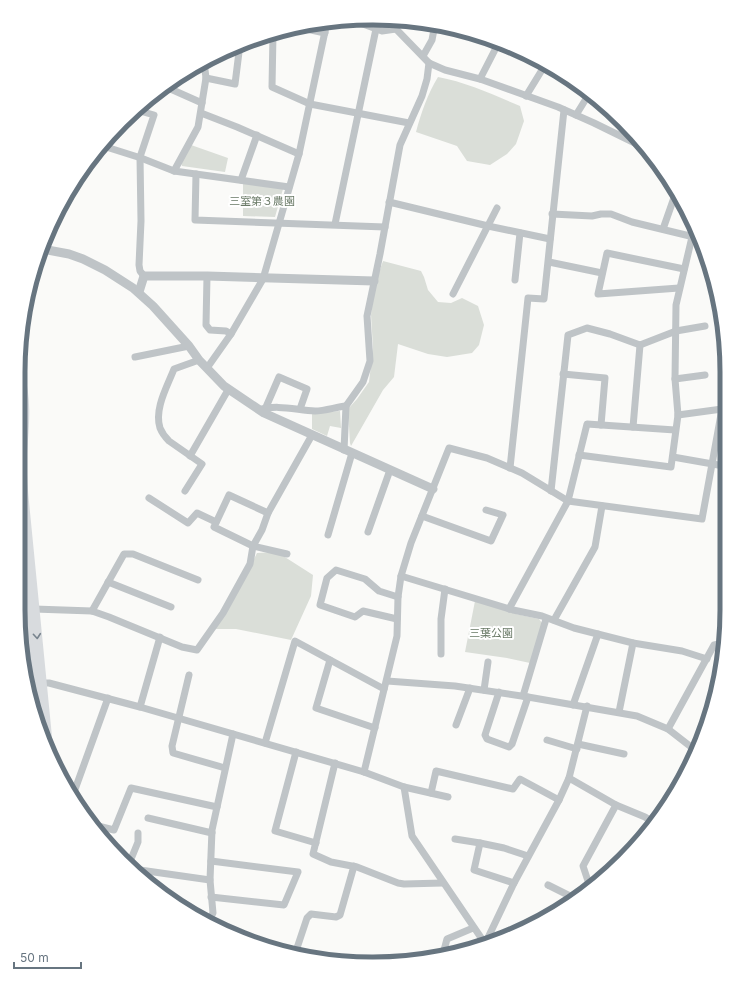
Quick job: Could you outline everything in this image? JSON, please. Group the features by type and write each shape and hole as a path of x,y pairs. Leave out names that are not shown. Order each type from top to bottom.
{"main road":[{"path":"25,525 46,728"},
{"path":"27,642 28,656"}],"street":[{"path":"365,25 376,30 387,31 391,26"},
{"path":"395,26 429,63 445,70 480,79 564,110 632,141"},
{"path":"207,368 231,334 262,279 299,154 326,28"},
{"path":"313,30 325,33"},
{"path":"335,224 376,30"},
{"path":"423,56 432,40 434,31"},
{"path":"273,40 272,87 310,104 409,124"},
{"path":"480,79 496,48"},
{"path":"206,78 235,84 239,51"},
{"path":"328,535 348,452 346,406 363,382 370,361 367,316 400,145 422,96 427,79 429,63"},
{"path":"174,171 198,127 206,78 205,69"},
{"path":"526,96 542,70"},
{"path":"173,88 202,103"},
{"path":"576,115 586,99"},
{"path":"510,468 528,298 544,299 564,110"},
{"path":"142,112 154,116 140,157 141,221 139,265 140,271 144,276"},
{"path":"201,113 257,135 299,154"},
{"path":"241,180 257,135"},
{"path":"108,147 140,157 174,171 290,187"},
{"path":"196,174 195,220 385,227"},
{"path":"663,229 673,200"},
{"path":"389,202 488,226 550,239"},
{"path":"454,294 497,208"},
{"path":"552,214 592,216 611,214 632,222 693,237"},
{"path":"515,280 520,233"},
{"path":"579,455 671,467 678,415 675,379 676,305 684,269 694,240"},
{"path":"47,250 69,254 88,261 115,276 139,292 189,346 199,360 228,390 262,408 276,419 432,490"},
{"path":"679,288 598,294 607,253 684,269"},
{"path":"548,262 602,273"},
{"path":"144,276 207,276 262,279 374,281"},
{"path":"139,292 144,276"},
{"path":"207,276 206,325 210,330 226,331 231,334"},
{"path":"551,490 568,336 587,328 610,334 640,345 676,331 705,326"},
{"path":"633,427 640,345"},
{"path":"135,357 189,346"},
{"path":"184,491 202,464 165,437 160,429 158,416 159,408 174,369 199,360"},
{"path":"563,374 605,378 601,425"},
{"path":"675,379 705,375"},
{"path":"262,408 279,377 307,388 300,409"},
{"path":"190,456 228,390"},
{"path":"262,408 319,410 346,406"},
{"path":"678,415 720,409"},
{"path":"364,772 397,636 398,597 402,576 411,543 449,448 487,458 522,473 568,501 702,519 720,420"},
{"path":"509,608 568,501 587,424 675,430"},
{"path":"34,609 92,611 182,647 197,650 223,613 250,564 253,546 260,535 268,513 312,435"},
{"path":"673,457 720,465"},
{"path":"368,532 390,470"},
{"path":"268,513 229,495 214,527 253,546 287,554"},
{"path":"149,498 188,523 197,513 216,522"},
{"path":"499,692 485,735 487,739 509,747 512,744 550,620 595,547 602,506"},
{"path":"422,516 491,541 503,515 486,510"},
{"path":"92,611 124,554 133,554 198,580"},
{"path":"398,597 379,591 365,579 336,570 327,578 320,605 355,617 362,611 398,619"},
{"path":"402,576 509,608 542,616 574,628 633,643 682,651 707,659"},
{"path":"108,582 171,607"},
{"path":"441,654 441,619 445,589"},
{"path":"573,705 598,634"},
{"path":"140,707 160,637"},
{"path":"265,743 296,641 384,689"},
{"path":"619,712 633,643"},
{"path":"668,728 714,646 718,644"},
{"path":"330,660 316,708 375,728"},
{"path":"484,690 488,662"},
{"path":"189,676 172,746 173,753 225,768"},
{"path":"387,681 470,688 619,712 645,719 668,728 692,747"},
{"path":"41,682 108,698 179,718 335,763 404,787 448,797"},
{"path":"456,725 470,688"},
{"path":"75,788 108,698"},
{"path":"490,937 514,883 559,800 569,778 587,706"},
{"path":"211,917 213,913 210,880 212,833 233,734"},
{"path":"547,740 577,747 624,754"},
{"path":"296,752 275,831 316,843"},
{"path":"335,763 313,854 330,862 354,866 398,883 443,883"},
{"path":"431,793 436,771 513,790 520,779 559,800"},
{"path":"569,778 616,805 649,820"},
{"path":"404,787 412,836 482,940"},
{"path":"102,827 114,830 132,788 217,807"},
{"path":"588,882 584,866 616,805"},
{"path":"148,818 212,833"},
{"path":"131,859 138,842 138,833"},
{"path":"455,839 504,848 528,856"},
{"path":"480,843 474,870 514,883"},
{"path":"211,861 298,872 284,905 211,897"},
{"path":"297,948 307,918 311,914 336,917 340,915 354,866"},
{"path":"142,870 210,880"},
{"path":"548,886 569,896"},
{"path":"444,949 447,939 473,928"}],"green space":[{"path":"438,77 469,85 520,106 524,121 516,144 507,154 490,165 467,161 457,146 416,132 425,103"},
{"path":"191,145 228,158 225,172 182,166 181,163"},
{"name":"三室第３農園","path":"243,183 283,189 275,217 243,216"},
{"path":"383,261 421,271 428,290 438,302 451,303 462,298 478,306 484,325 479,345 472,353 447,357 428,354 398,344 394,377 383,390 351,446 348,409 369,382 373,348 371,315 374,287"},
{"path":"340,411 341,428 330,426 327,436 312,429 312,413"},
{"path":"277,552 313,575 311,596 291,640 236,629 213,629 230,606 257,553"},
{"name":"三葉公園","path":"475,601 516,614 539,619 542,623 530,663 465,652"}]}
